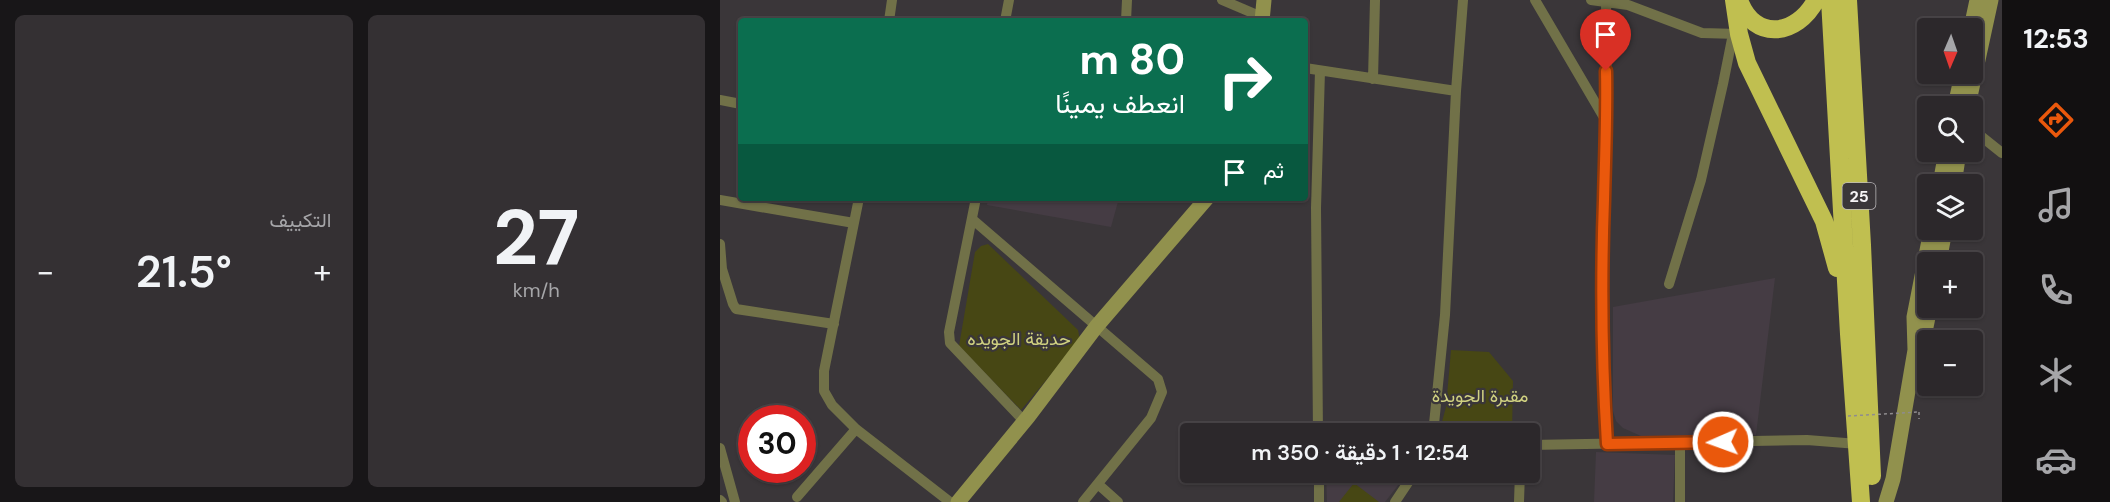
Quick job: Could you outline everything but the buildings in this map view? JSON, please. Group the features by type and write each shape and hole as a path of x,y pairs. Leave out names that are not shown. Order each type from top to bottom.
{"highway":[{"path":"1734,0 1736,34 1753,79 1824,221 1832,247 1849,334"},
{"path":"1738,0 1753,23 1769,29 1780,29 1805,17 1816,0"},
{"name":"25","path":"1830,0 1861,502"},
{"name":"25","path":"1848,0 1873,502"}],"main road":[{"path":"1262,18 1264,0"},
{"path":"1973,18 1977,0"},
{"path":"1970,96 1991,0"},
{"path":"958,502 1096,327 1204,201"},
{"path":"1886,502 1893,478 1915,350 1914,317 1929,240"},
{"path":"1915,350 1928,318"}],"street":[{"path":"889,18 892,0"},
{"path":"1006,18 1009,0"},
{"path":"1126,18 1127,0"},
{"path":"1222,0 1260,18"},
{"path":"1373,79 1375,0"},
{"path":"1434,423 1445,315 1463,0"},
{"path":"1535,0 1607,124"},
{"path":"1591,0 1628,5 1702,33 1736,34 1701,180 1669,284"},
{"path":"1606,1 1607,124 1603,291 1607,444"},
{"path":"1308,69 1456,91"},
{"path":"1318,423 1316,208 1320,71"},
{"path":"720,100 738,103"},
{"path":"1983,138 2002,153"},
{"path":"720,200 854,223"},
{"path":"858,201 824,371 824,391 832,405 856,429 950,502"},
{"path":"975,201 949,332 950,343 1024,421"},
{"path":"972,219 1158,380 1162,392 1151,418 1083,502"},
{"path":"720,244 721,269 736,309 834,324"},
{"path":"797,497 856,429"},
{"path":"1540,445 1807,440 1858,444"},
{"path":"1680,444 1680,502"},
{"path":"720,448 735,502"},
{"path":"1319,483 1319,502"},
{"path":"1395,502 1408,483"},
{"path":"1520,483 1520,502"},
{"path":"1099,485 1118,502"}],"path":[{"path":"1848,416 1919,412 1919,419"}],"shaded area":[{"path":"988,201 1118,201 1111,227 987,205"},
{"path":"1775,278 1756,435 1641,436 1623,428 1616,421 1613,411 1613,307"},
{"path":"1596,452 1675,455 1673,502 1594,502"},
{"path":"1326,483 1399,484 1385,502 1327,502"}],"green space":[{"name":"حديقة الجويده","path":"988,244 1078,330 1080,340 1021,410 959,346 975,252 981,246"},
{"name":"مقبرة الجويدة","path":"1451,350 1489,352 1513,381 1512,423 1442,423 1446,407"},
{"path":"1354,483 1379,502 1339,502"}],"route":[{"path":"1606,71 1603,291 1607,444 1723,442"}]}
